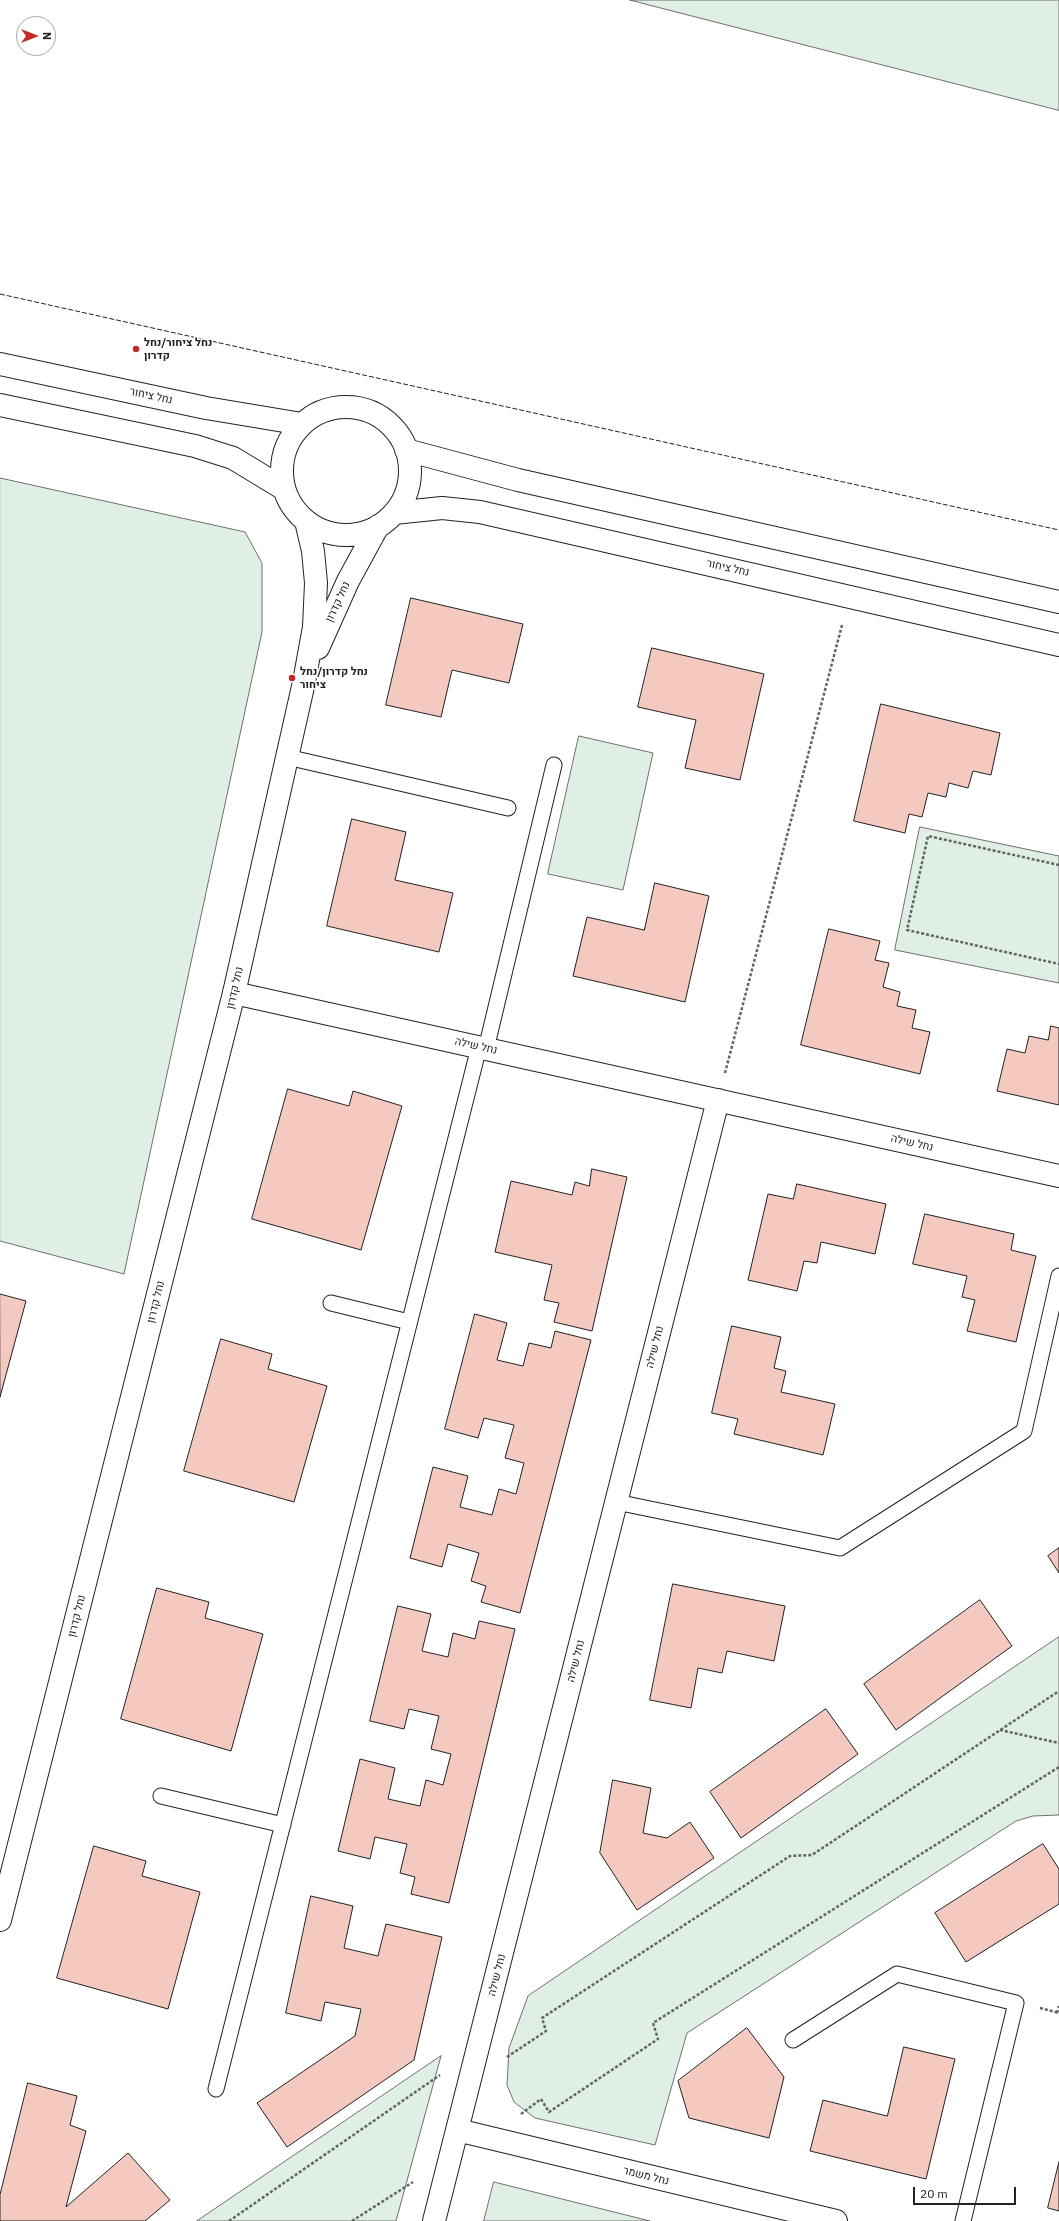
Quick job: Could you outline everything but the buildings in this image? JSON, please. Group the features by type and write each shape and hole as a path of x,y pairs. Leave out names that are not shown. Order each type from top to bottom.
{"street":[{"name":"נחל ציחור","path":"0,364 206,408 302,424"},
{"path":"0,405 195,446 233,458 284,489"},
{"path":"345,407 361,409 376,414 389,424 399,436 406,450 410,478 404,497 386,519 368,531 342,535 323,531 306,521 293,506 284,489 283,461 293,435 302,424 315,415 329,409 345,407"},
{"path":"406,450 518,480 1059,602"},
{"name":"נחל ציחור","path":"386,519 442,508 480,512 1059,645"},
{"name":"נחל קדרון","path":"304,682 348,581 386,519"},
{"name":"נחל קדרון","path":"0,1920 234,993 304,682 314,627 316,583 313,551 306,521"},
{"name":"נחל שילה","path":"234,993 1059,1176"},
{"name":"נחל שילה","path":"434,2221 718,1100"},
{"name":"נחל משמר","path":"458,2130 836,2221"}],"lane":[{"path":"287,757 508,808"},
{"path":"216,2089 409,1322 482,1048 554,765"},
{"path":"616,1502 840,1548 1024,1431 1059,1276"},
{"path":"331,1303 409,1322"},
{"path":"162,1796 283,1825"},
{"path":"793,2040 897,1974 1016,2002 963,2221"}],"path":[{"path":"718,1100 850,597"},
{"path":"1059,865 928,836 907,930 1059,964"},
{"path":"229,2221 455,2065 474,2064 493,2066 546,2031 542,2018 790,1856 812,1855 1059,1691"},
{"path":"1000,1730 1059,1743"},
{"path":"490,2138 540,2099 548,2112 658,2039 653,2023 1059,1767"},
{"path":"1057,2013 1059,2006"},
{"path":"352,2221 450,2158"}],"green space":[{"path":"630,0 1059,0 1059,110"},
{"path":"0,478 245,532 262,563 262,632 124,1274 0,1241"},
{"path":"579,736 653,753 623,890 548,874"},
{"path":"920,827 1059,856 1059,983 895,950"},
{"path":"1059,1637 1059,1815 1033,1816 1016,1821 687,2033 655,2145 535,2118 514,2102 507,2085 509,2048 528,1996"},
{"path":"441,2056 396,2221 197,2221"},
{"path":"494,2182 650,2221 484,2221"}],"fence":[{"path":"0,294 1059,530"}],"place":[{"name":"נחל ציחור/נחל קדרון","path":"136,349"},
{"name":"נחל קדרון/נחל ציחור","path":"292,678"}]}
